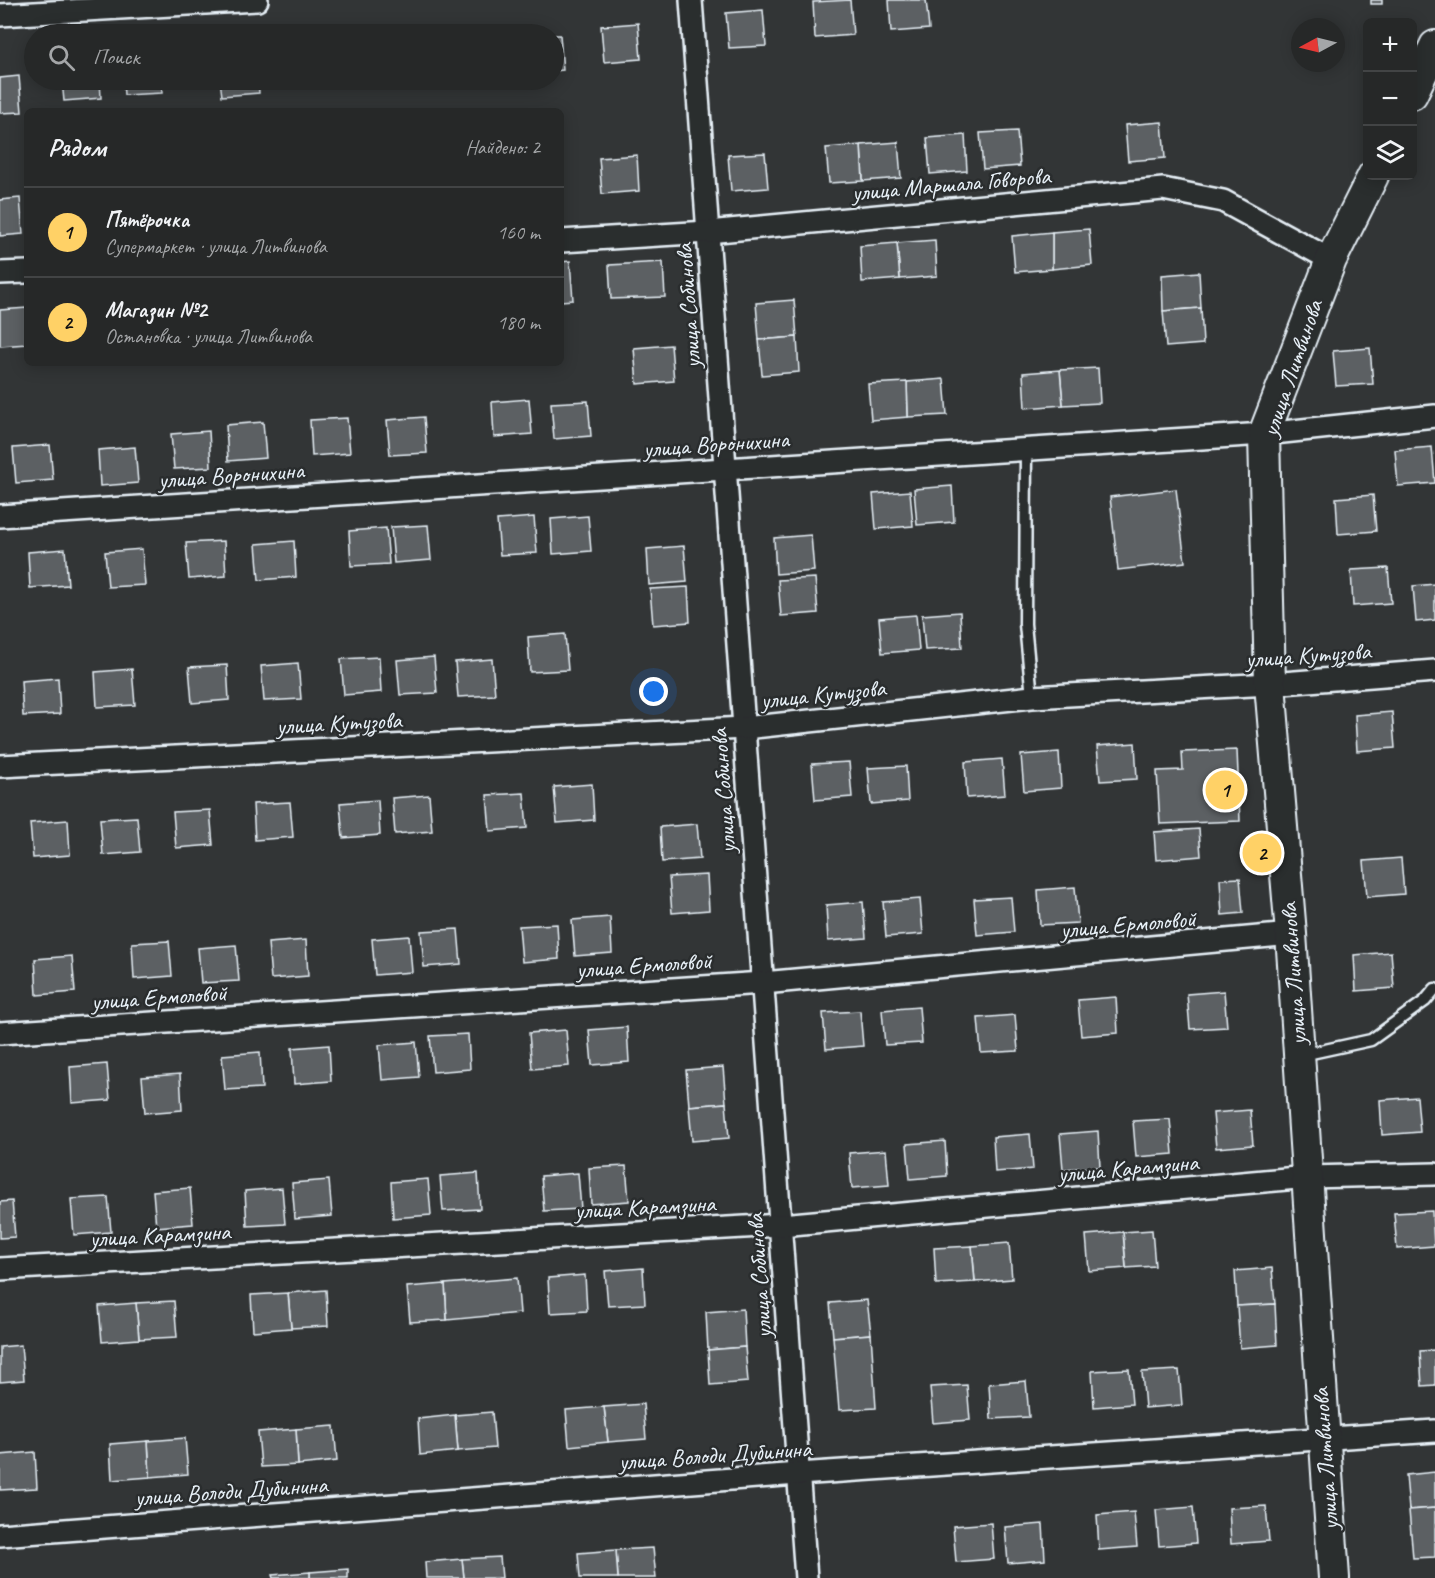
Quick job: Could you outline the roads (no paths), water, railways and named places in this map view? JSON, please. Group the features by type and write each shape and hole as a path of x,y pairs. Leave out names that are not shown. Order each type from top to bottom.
{"street":[{"path":"0,15 257,0"},
{"name":"улица Собинова","path":"691,0 806,1578"},
{"path":"1423,82 1435,46"},
{"name":"улица Литвинова","path":"1334,1578 1323,1437 1308,1177 1270,684 1264,434 1331,260 1370,180"},
{"name":"улица Маршала Говорова","path":"564,241 708,232 1163,189 1223,201 1331,260"},
{"path":"0,273 24,272"},
{"name":"улица Воронихина","path":"0,516 1264,434 1435,416"},
{"name":"улица Кутузова","path":"0,766 744,728 1032,697 1270,684 1435,671"},
{"name":"улица Ермоловой","path":"0,1034 763,983 1290,934"},
{"name":"улица Карамзина","path":"0,1269 781,1225 1308,1177 1435,1174"},
{"name":"улица Володи Дубинина","path":"0,1534 798,1474 1435,1431"}],"lane":[{"path":"1026,450 1025,624 1032,697"},
{"path":"1299,1056 1371,1040 1425,1001 1435,989"}],"place":[{"name":"Пятёрочка","path":"1225,790"},
{"name":"Магазин №2","path":"1262,853"}]}
